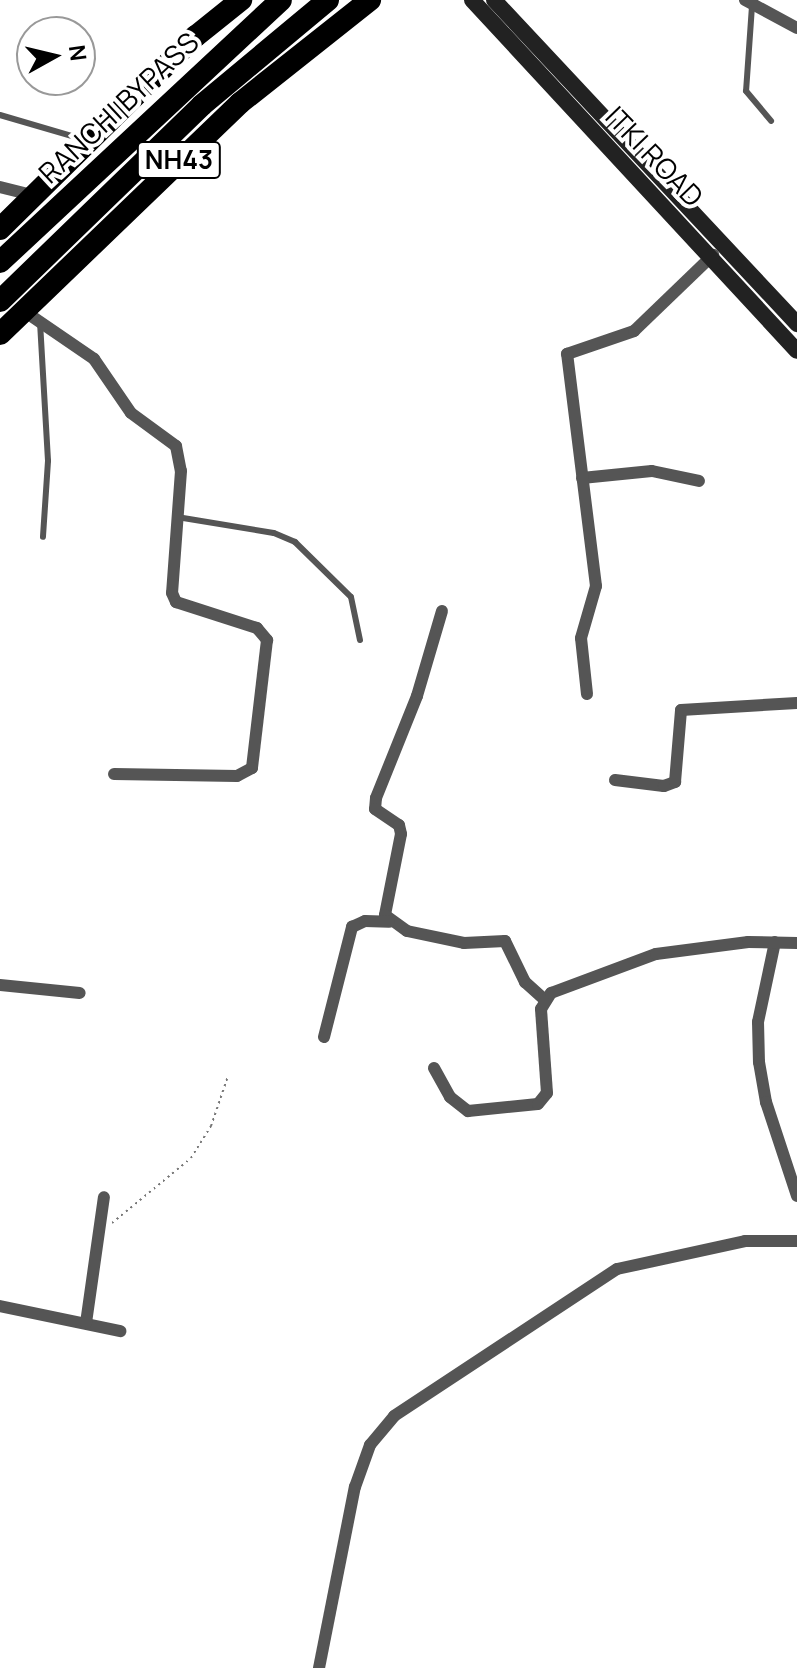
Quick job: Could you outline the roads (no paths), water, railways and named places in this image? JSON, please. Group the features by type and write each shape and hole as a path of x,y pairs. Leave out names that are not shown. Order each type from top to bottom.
{"highway":[{"name":"NH43","path":"0,229 196,36 241,0"},
{"name":"RANCHI BYPASS","path":"0,262 281,0"},
{"name":"RANCHI BYPASS","path":"0,301 202,105 328,0"},
{"name":"NH43","path":"0,334 32,316 240,103 370,0"}],"main road":[{"name":"ITKI ROAD","path":"472,0 713,255 797,351"},
{"path":"494,0 797,324"}],"street":[{"path":"748,3 797,28"},
{"path":"0,187 33,195"},
{"path":"587,694 581,638 596,586 567,354 634,331 713,255"},
{"path":"32,316 94,359 131,413 176,446 181,471 176,602 257,628 267,640 255,761 237,776 114,774"},
{"path":"582,478 652,471 699,481"},
{"path":"389,922 384,905 401,834 399,825 375,809 376,798 422,682 442,611"},
{"path":"615,780 664,786 675,782 681,710 797,703"},
{"path":"324,1037 352,927 365,921 389,922 464,943 505,941 525,982 544,999 547,1093 543,1101 468,1111 450,1097 434,1068"},
{"path":"544,999 656,954 775,942 797,943"},
{"path":"775,942 758,1022 759,1062 774,1131 797,1196"},
{"path":"0,985 80,993"},
{"path":"86,1323 104,1197"},
{"path":"319,1668 355,1487 370,1445 394,1416 617,1269 745,1241 797,1241"},
{"path":"0,1306 120,1331"}],"lane":[{"path":"748,3 746,91 771,121"},
{"path":"0,115 89,141"},
{"path":"32,316 48,461 43,537"},
{"path":"177,517 274,533 295,542 351,597 360,640"}]}
